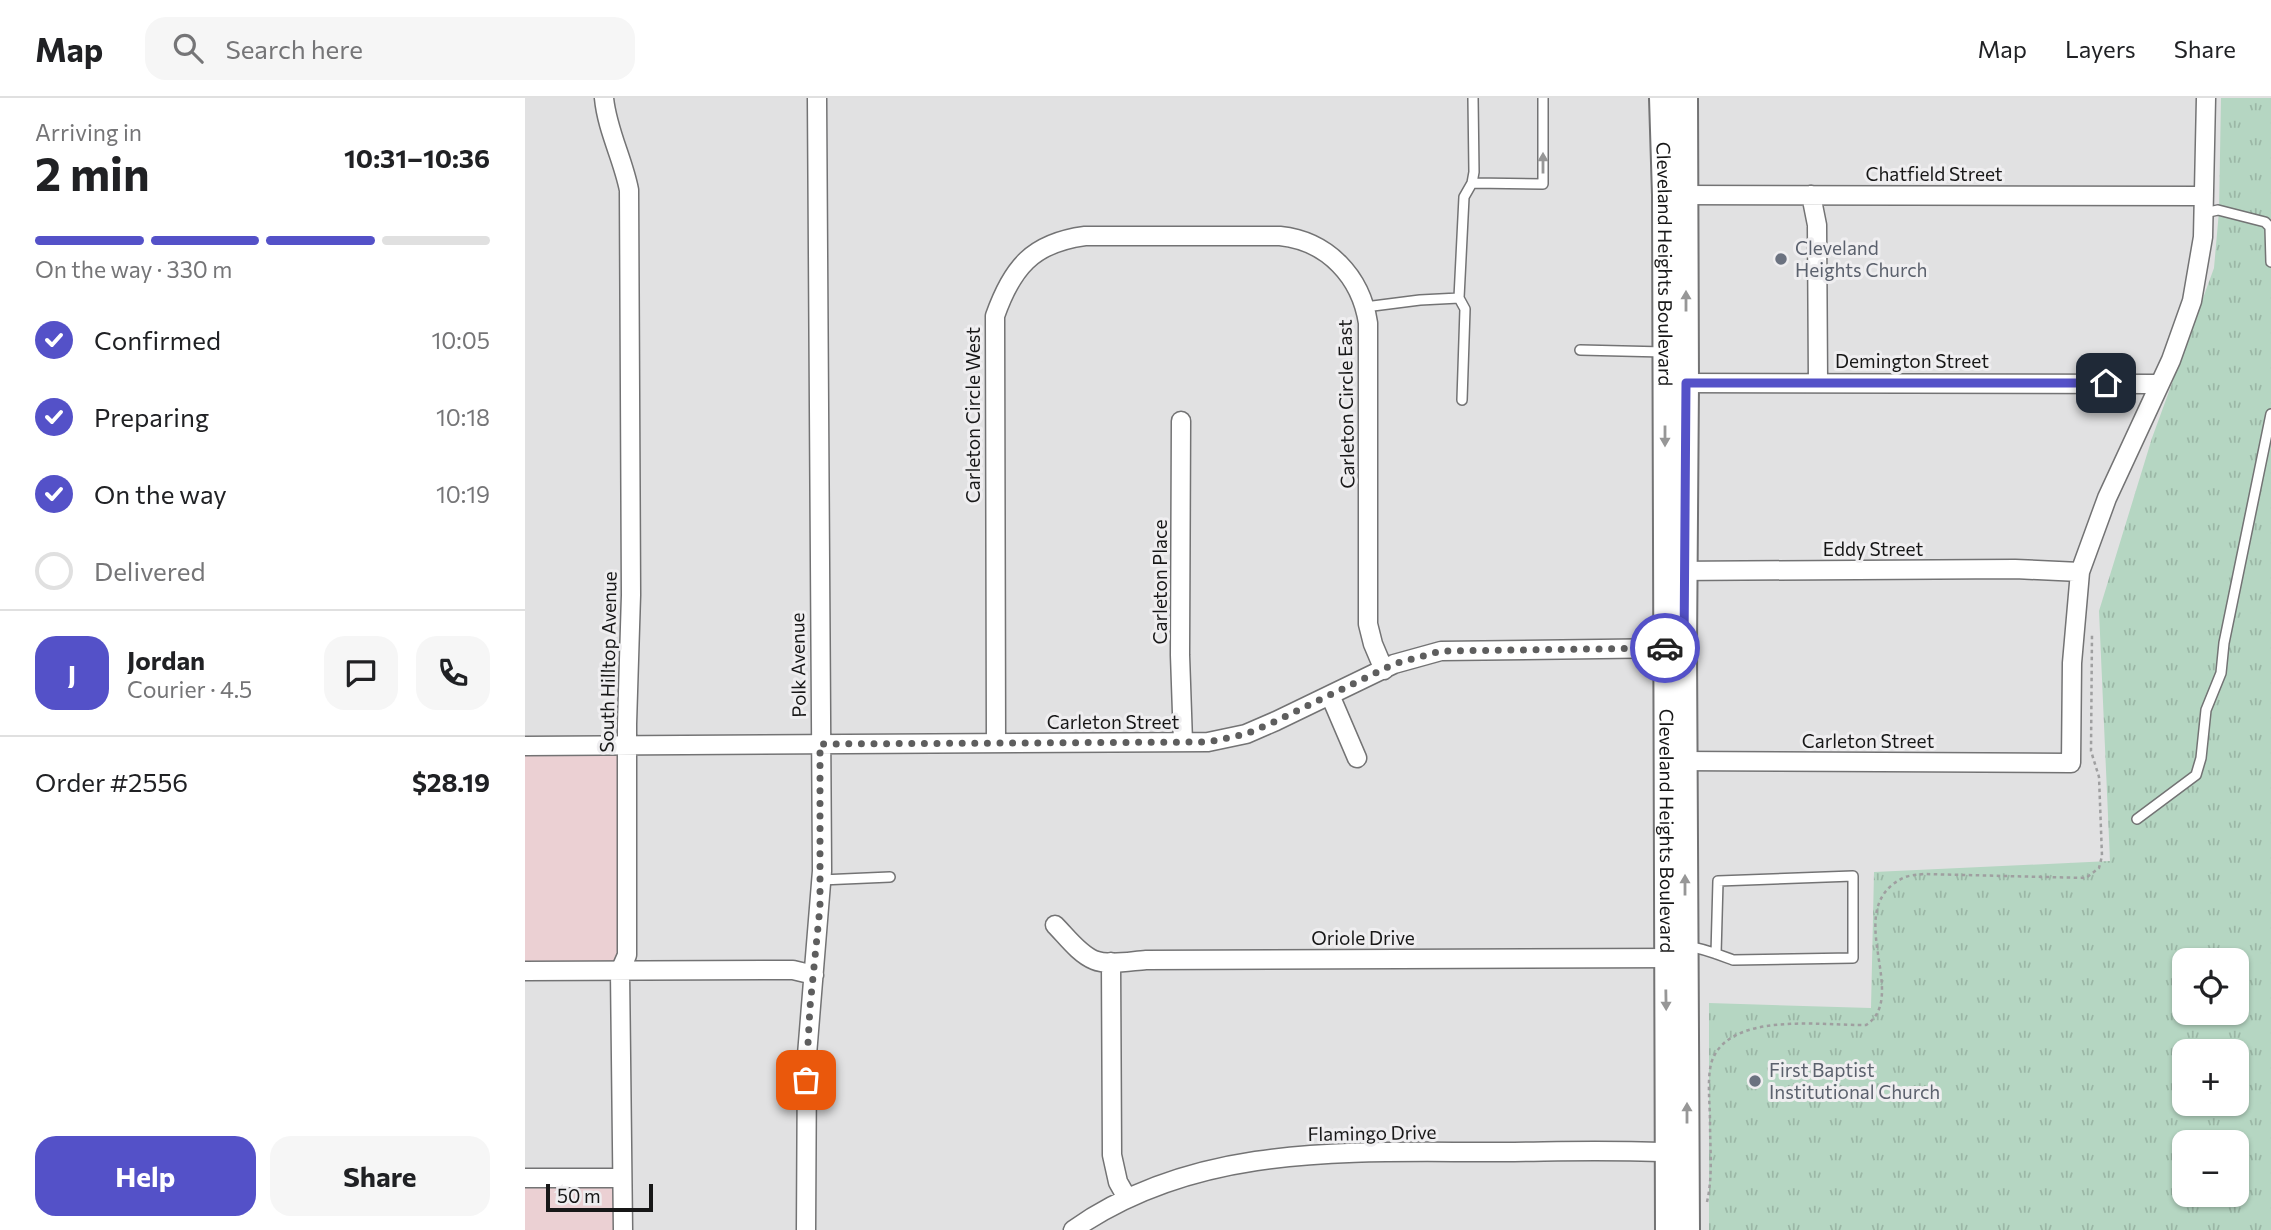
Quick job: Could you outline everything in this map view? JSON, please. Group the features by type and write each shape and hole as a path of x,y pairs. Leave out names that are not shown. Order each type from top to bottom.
{"street":[{"name":"South Hilltop Avenue","path":"604,98 605,114 621,155 629,190 631,595 627,745 627,955 620,971 622,1230"},
{"name":"Polk Avenue","path":"806,1230 807,1055 821,880 817,98"},
{"name":"Cleveland Heights Boulevard","path":"1662,98 1675,195"},
{"name":"Cleveland Heights Boulevard","path":"1668,1230 1677,1153 1675,195 1685,98"},
{"path":"2080,572 2107,498 2183,331 2192,301 2203,237 2206,98"},
{"name":"Chatfield Street","path":"1675,195 1811,195 2204,204"},
{"path":"1811,195 1817,225 1818,382"},
{"name":"Carleton Circle East","path":"1184,236 1297,238 1321,248 1339,263 1355,282 1366,307 1368,323 1368,624 1384,670"},
{"name":"Carleton Circle West","path":"996,743 995,316 1005,286 1034,254 1050,244 1070,238 1184,236"},
{"name":"Demington Street","path":"1676,383 2159,384"},
{"name":"Carleton Place","path":"1181,421 1180,655 1183,742"},
{"name":"Eddy Street","path":"1675,571 2015,569 2080,572"},
{"name":"Carleton Street","path":"1675,761 2071,763 2072,663 2080,572"},
{"name":"Carleton Street","path":"525,746 1208,742 1246,734 1394,664 1441,651 1674,648"},
{"path":"1330,695 1357,758"},
{"name":"Oriole Drive","path":"1055,925 1094,960 1111,962 1678,954"},
{"path":"1111,962 1112,1155 1116,1174 1127,1198"},
{"path":"525,971 793,970 814,975"},
{"name":"Flamingo Drive","path":"1073,1230 1097,1213 1161,1184 1206,1170 1261,1159 1359,1152 1677,1153"},
{"name":"Cleveland Heights Boulevard","path":"1677,1153 1687,1230"},
{"path":"525,1178 621,1178"}],"lane":[{"path":"1462,400 1465,309 1459,298 1464,197 1472,183 1473,98"},
{"path":"1472,183 1543,184 1543,98"},
{"path":"2204,204 2265,222 2270,227 2271,262"},
{"path":"1366,307 1459,298"},
{"path":"1580,350 1676,353"},
{"path":"2137,819 2196,775 2201,758 2206,710 2221,673 2224,643 2271,414"},
{"path":"1678,954 1701,947 1716,954 1733,960 1853,958 1853,876 1718,881 1716,954"},
{"path":"821,880 890,877"}],"path":[{"path":"1706,1206 1710,1168 1710,1069 1719,1048 1734,1035 1760,1027 1866,1025 1874,1020 1881,1009 1882,997 1875,930 1877,911 1891,887 1903,878 1924,874 2086,878 2099,867 2102,856 2099,777 2091,751 2092,628"}],"shaded area":[{"path":"619,753 620,953 616,963 525,962 525,754"},
{"path":"614,1186 615,1230 525,1230 525,1187"}],"green space":[{"path":"2221,98 2271,98 2271,1230 1709,1230 1709,1003 1871,1008 1874,872 2110,861 2099,611 2152,438 2214,268 2219,211"}],"way so far":[{"path":"806,1080 822,871 820,744 1208,742 1246,734 1394,664 1424,654 1441,651 1665,648"}],"place":[{"name":"Cleveland Heights Church","path":"1781,259"},
{"name":"First Baptist Institutional Church","path":"1755,1081"}],"route":[{"path":"1665,648 1684,648 1686,383 2106,383"}]}
